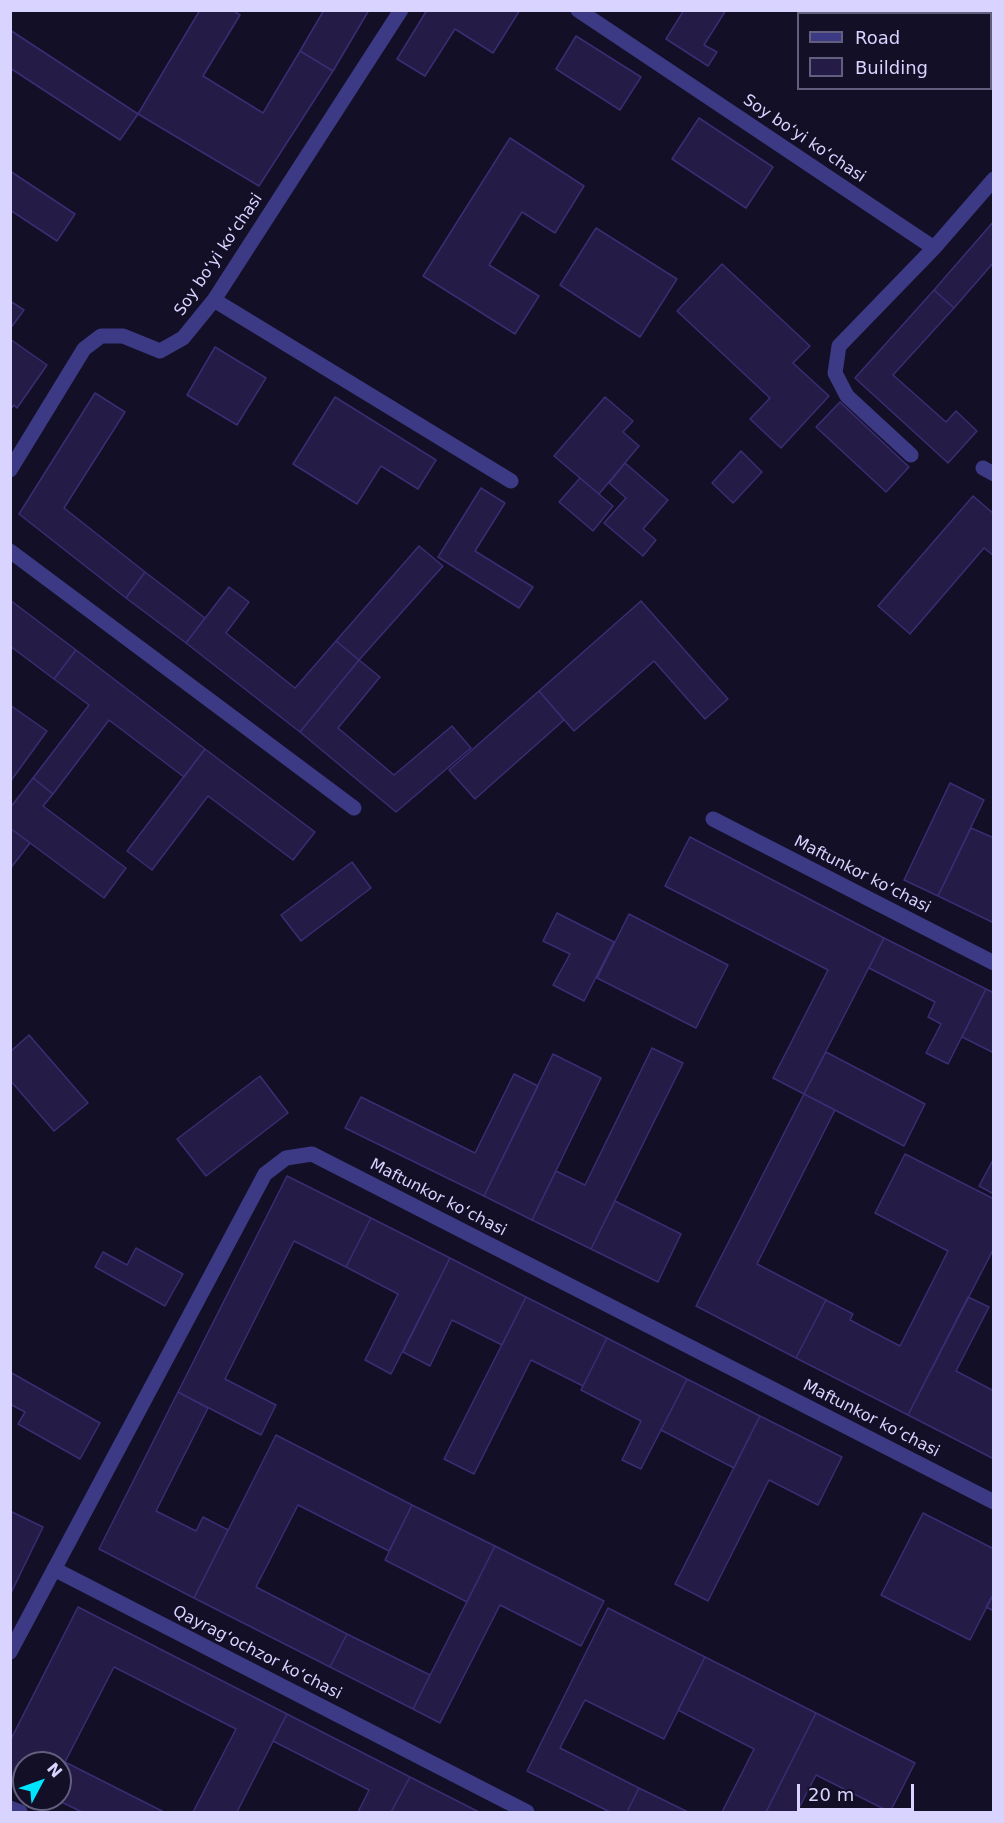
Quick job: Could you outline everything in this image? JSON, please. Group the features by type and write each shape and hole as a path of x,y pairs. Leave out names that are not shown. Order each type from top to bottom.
{"street":[{"name":"Soy boʻyi koʻchasi","path":"10,470 84,350 101,336 123,336 160,351 183,338 214,300 401,10"},
{"name":"Soy boʻyi koʻchasi","path":"578,10 934,248"},
{"path":"911,455 847,396 835,373 839,346 934,248 993,179"},
{"path":"214,300 511,481"},
{"path":"10,551 354,808"},
{"name":"Maftunkor koʻchasi","path":"713,819 993,963"},
{"name":"Maftunkor koʻchasi","path":"54,1569 266,1174 286,1158 312,1154 993,1502"},
{"path":"10,1652 54,1569"},
{"name":"Qayragʻochzor koʻchasi","path":"54,1569 527,1812"},
{"path":"10,1808 20,1812"}],"building":[{"path":"200,10 232,10 240,15 203,76 263,113 300,51 333,71 259,186 138,114"},
{"path":"324,10 369,10 333,71 300,51"},
{"path":"427,10 520,10 493,53 455,29 425,76 397,59"},
{"path":"684,10 726,10 704,45 717,52 708,66 666,39"},
{"path":"10,30 138,114 120,140 10,68"},
{"path":"576,36 641,77 620,110 556,69"},
{"path":"699,118 773,167 746,208 672,159"},
{"path":"510,138 584,186 555,233 522,212 489,265 539,296 515,334 423,276"},
{"path":"10,171 75,214 57,241 10,210"},
{"path":"994,221 994,262 954,308 934,290"},
{"path":"596,228 677,279 640,337 560,285"},
{"path":"722,264 810,346 793,363 829,396 781,448 750,419 770,398 677,311"},
{"path":"934,290 954,308 893,375 946,422 956,411 977,431 948,463 855,378"},
{"path":"10,301 24,310 10,329"},
{"path":"10,339 47,365 17,408 14,405 10,410"},
{"path":"215,347 266,378 237,425 187,395"},
{"path":"95,393 125,412 64,508 145,572 126,598 19,514"},
{"path":"335,397 436,460 418,489 381,466 357,504 293,464"},
{"path":"605,397 633,421 623,432 639,446 599,494 554,456"},
{"path":"840,402 909,467 886,492 816,427"},
{"path":"741,451 762,472 733,503 712,483"},
{"path":"625,463 668,500 643,529 656,540 643,556 604,523 626,498 609,483"},
{"path":"580,478 613,506 593,531 559,502"},
{"path":"481,488 505,503 475,551 533,587 519,608 438,557"},
{"path":"973,496 994,514 994,556 984,548 910,634 878,606"},
{"path":"419,546 443,566 359,660 336,641"},
{"path":"145,572 205,618 186,643 126,598"},
{"path":"229,587 249,602 226,633 295,688 336,641 359,660 300,732 186,643"},
{"path":"10,600 76,650 54,679 10,646"},
{"path":"641,601 728,699 705,719 654,661 574,731 539,691"},
{"path":"76,650 205,749 184,777 109,720 53,794 33,778 89,705 54,679"},
{"path":"359,660 380,677 338,728 394,775 452,726 471,748 396,812 300,732"},
{"path":"539,691 564,720 475,799 449,770"},
{"path":"10,705 47,731 10,782"},
{"path":"205,749 315,832 293,860 208,796 152,870 127,851"},
{"path":"33,778 53,794 43,806 126,868 104,898 10,828 10,808"},
{"path":"950,783 984,800 938,896 904,880"},
{"path":"10,828 30,843 10,869"},
{"path":"971,828 994,838 994,923 938,896"},
{"path":"690,837 884,938 804,1094 773,1078 828,970 665,886"},
{"path":"352,862 371,888 301,941 281,915"},
{"path":"557,913 614,942 584,1001 553,985 570,954 543,941"},
{"path":"629,914 728,965 696,1028 597,978"},
{"path":"884,938 986,989 948,1064 926,1053 941,1024 928,1017 935,1002 869,968"},
{"path":"986,989 994,993 994,1053 962,1037"},
{"path":"29,1035 88,1103 54,1131 10,1080 10,1052"},
{"path":"652,1048 683,1063 591,1249 532,1220 556,1171 585,1185"},
{"path":"826,1052 925,1104 904,1146 804,1094"},
{"path":"553,1054 601,1078 532,1220 484,1196"},
{"path":"514,1074 538,1086 484,1196 345,1128 361,1097 475,1153"},
{"path":"260,1076 288,1113 206,1176 177,1139"},
{"path":"804,1094 835,1110 757,1264 826,1300 796,1358 696,1306"},
{"path":"905,1154 994,1199 994,1248 908,1415 796,1358 826,1300 853,1314 850,1320 900,1346 948,1251 875,1213"},
{"path":"994,1158 994,1194 979,1186"},
{"path":"287,1176 371,1218 346,1267 294,1241 225,1379 276,1405 261,1435 178,1392"},
{"path":"615,1201 681,1234 658,1282 591,1249"},
{"path":"371,1218 450,1258 391,1374 365,1360 398,1294 346,1267"},
{"path":"136,1248 183,1274 165,1306 95,1267 103,1252 127,1265"},
{"path":"450,1258 526,1297 502,1345 452,1320 430,1366 403,1352"},
{"path":"526,1297 607,1338 583,1386 531,1360 474,1474 444,1459"},
{"path":"968,1297 989,1307 956,1371 994,1391 994,1459 908,1415"},
{"path":"607,1338 687,1379 641,1469 622,1460 641,1421 581,1390"},
{"path":"10,1372 100,1423 80,1459 18,1424 25,1412 10,1404"},
{"path":"687,1379 760,1416 734,1468 661,1430"},
{"path":"178,1392 208,1408 156,1511 196,1531 203,1517 228,1530 194,1598 99,1549"},
{"path":"760,1416 842,1457 818,1505 769,1480 708,1601 675,1584"},
{"path":"276,1435 412,1505 389,1551 298,1505 256,1587 347,1634 330,1667 194,1598"},
{"path":"412,1505 495,1546 467,1602 385,1560"},
{"path":"10,1511 43,1527 10,1595"},
{"path":"923,1513 994,1549 994,1593 970,1640 881,1595"},
{"path":"495,1546 604,1601 581,1646 500,1605 440,1723 413,1709"},
{"path":"994,1593 994,1611 986,1607"},
{"path":"78,1607 287,1714 237,1812 193,1812 236,1729 114,1667 71,1751 12,1751 12,1777 10,1776 10,1741"},
{"path":"608,1608 705,1657 664,1739 585,1700 560,1748 639,1788 627,1812 610,1812 527,1771"},
{"path":"347,1634 430,1675 413,1709 330,1667"},
{"path":"705,1657 816,1713 766,1812 722,1812 754,1749 678,1710"},
{"path":"816,1713 915,1763 890,1812 816,1775 797,1812 766,1812"},
{"path":"287,1714 410,1777 391,1812 358,1812 369,1790 273,1741"},
{"path":"72,1766 164,1812 82,1812 72,1807"},
{"path":"410,1777 479,1812 391,1812"},
{"path":"639,1788 688,1812 627,1812"}]}
